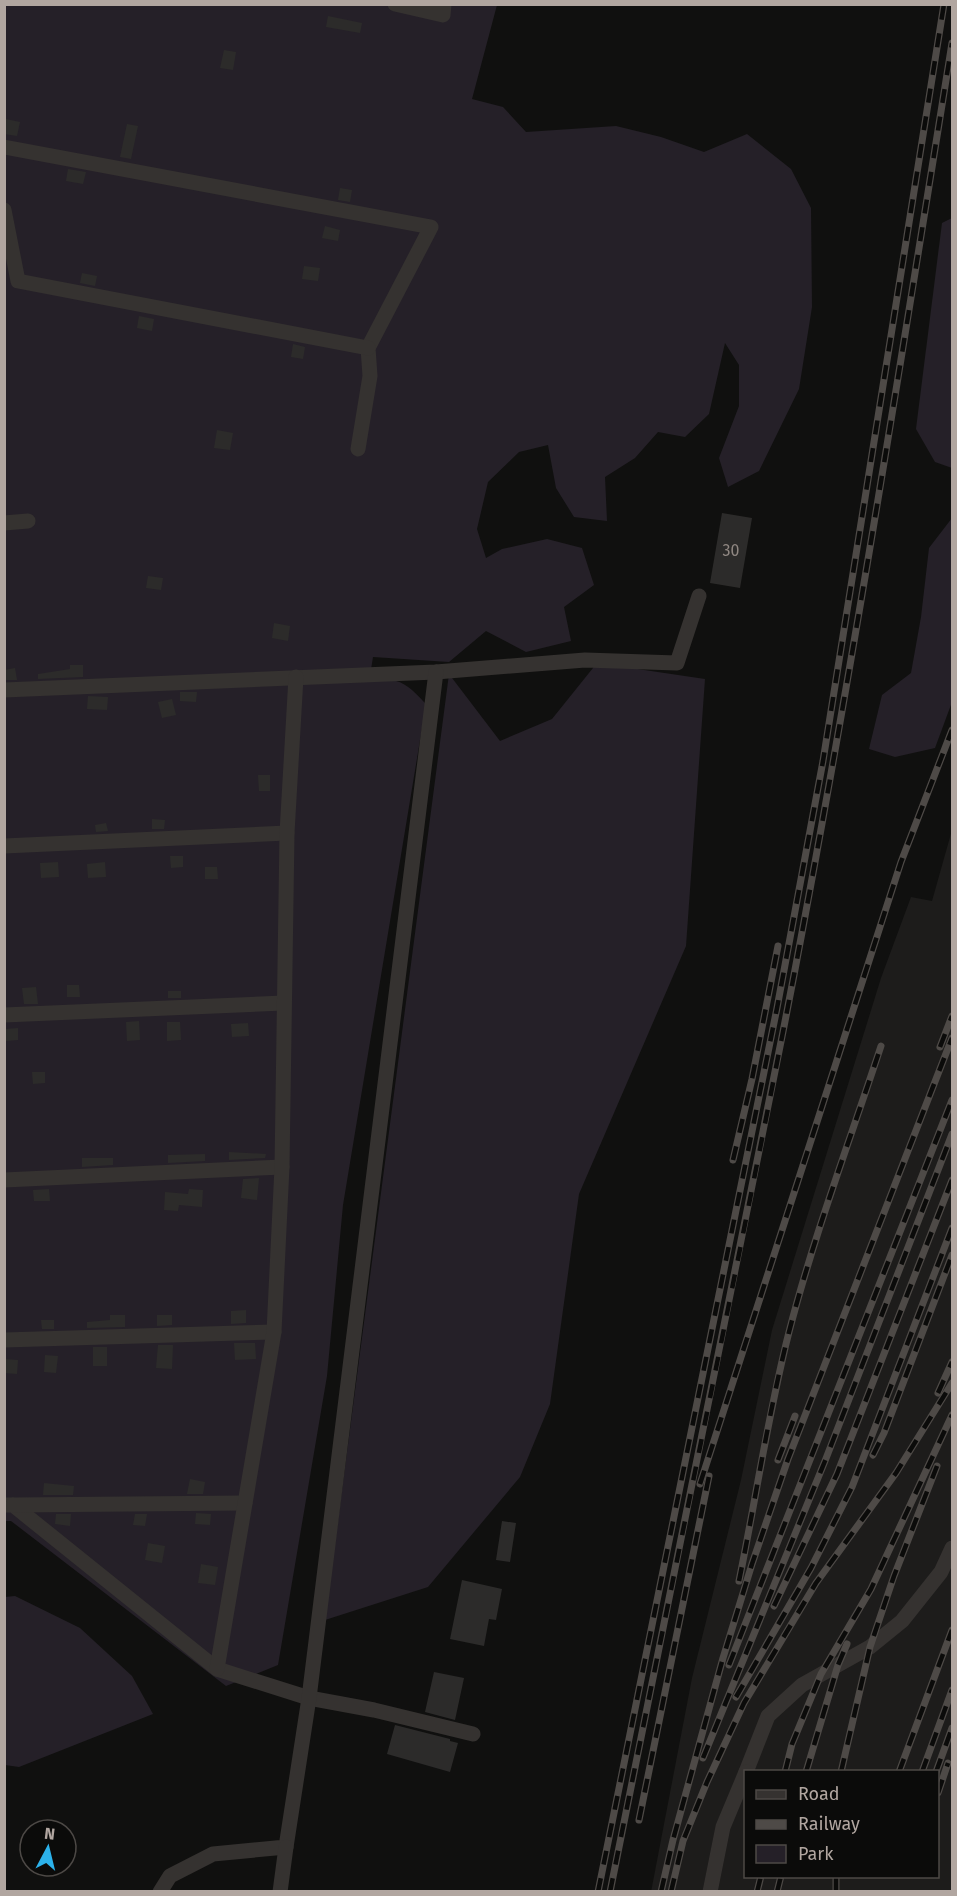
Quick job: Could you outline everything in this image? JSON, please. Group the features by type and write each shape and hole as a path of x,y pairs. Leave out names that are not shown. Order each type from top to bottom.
{"street":[{"path":"395,4 443,15 444,4"},
{"path":"4,147 431,227 368,348 370,376 358,449"},
{"path":"4,210 18,281 368,348"},
{"path":"4,523 28,521"},
{"path":"4,690 436,672 585,660 677,663 699,596"},
{"path":"280,1892 309,1698 436,672"},
{"path":"217,1669 274,1332 282,1167 287,833 296,677"},
{"path":"4,846 287,833"},
{"path":"4,1015 284,1003"},
{"path":"4,1180 282,1167"},
{"path":"4,1340 274,1332"},
{"path":"8,1505 245,1503"},
{"path":"8,1505 217,1669 309,1698 374,1710 473,1734"},
{"path":"747,1770 768,1716 802,1684 870,1647 902,1621 940,1572 952,1548"},
{"path":"710,1892 723,1827 744,1777"},
{"path":"160,1892 170,1876 213,1854 286,1847"}],"shaded area":[{"path":"952,830 952,1891 651,1892 692,1678 741,1480 772,1330 881,978 911,897 932,901"}],"green space":[{"path":"4,5 497,5 472,99 503,107 526,132 616,126 661,137 704,152 747,134 791,169 811,208 812,307 799,389 759,471 728,487 719,458 739,406 739,365 725,343 709,414 685,437 658,432 635,458 605,477 607,521 574,517 556,488 548,445 519,452 488,482 477,529 486,558 502,549 547,539 582,548 594,585 564,607 571,641 526,652 486,631 449,662 373,657 369,682 388,680 402,683 426,704 343,1205 327,1376 278,1665 226,1686 11,1521 5,1521"},
{"path":"952,218 952,468 935,462 916,429 942,223"},
{"path":"952,518 952,702 935,748 895,757 869,749 882,695 911,673 921,617 929,548"},
{"path":"597,663 705,679 686,946 579,1194 550,1404 520,1477 428,1587 325,1620 449,674 500,741 552,719"},
{"path":"15,1596 80,1628 132,1676 153,1714 19,1767 5,1765 5,1597"}],"building":[{"path":"328,16 362,23 360,33 326,27"},
{"path":"224,50 236,52 233,70 220,68"},
{"path":"6,119 20,122 17,136 4,134"},
{"path":"127,124 138,126 131,159 120,157"},
{"path":"68,169 86,172 83,184 66,181"},
{"path":"340,188 352,190 350,202 338,200"},
{"path":"325,226 340,230 338,241 322,238"},
{"path":"304,266 320,268 318,281 302,279"},
{"path":"82,273 97,276 95,286 80,283"},
{"path":"139,316 154,319 152,331 137,328"},
{"path":"293,344 305,347 303,359 291,357"},
{"path":"217,430 233,433 230,450 214,448"},
{"path":"722,513 752,518 740,588 710,583"},
{"path":"148,576 163,578 161,590 146,588"},
{"path":"274,623 290,626 288,641 272,638"},
{"path":"70,665 83,665 83,677 38,679 38,674 70,669"},
{"path":"15,668 17,680 4,680 4,670"},
{"path":"180,692 197,692 196,702 180,701"},
{"path":"88,696 108,697 107,710 87,709"},
{"path":"172,699 176,715 162,718 158,702"},
{"path":"258,775 270,775 270,791 259,791"},
{"path":"152,819 165,820 164,829 152,829"},
{"path":"106,823 108,831 96,832 95,825"},
{"path":"170,856 183,856 183,867 171,868"},
{"path":"58,862 59,877 41,878 40,863"},
{"path":"105,862 106,877 88,878 87,864"},
{"path":"205,867 217,867 218,879 205,879"},
{"path":"67,985 79,985 80,997 67,997"},
{"path":"36,987 38,1004 24,1004 22,988"},
{"path":"168,991 181,991 181,998 168,998"},
{"path":"139,1021 140,1040 127,1041 126,1022"},
{"path":"167,1022 180,1022 181,1040 167,1041"},
{"path":"248,1023 249,1036 232,1037 231,1024"},
{"path":"18,1028 18,1040 6,1041 5,1029"},
{"path":"32,1072 45,1072 45,1083 33,1084"},
{"path":"229,1152 266,1154 265,1158 229,1160"},
{"path":"205,1154 205,1161 168,1163 168,1155"},
{"path":"82,1158 113,1158 113,1165 82,1167"},
{"path":"259,1178 257,1200 241,1198 243,1179"},
{"path":"49,1189 50,1201 34,1201 33,1190"},
{"path":"189,1189 203,1190 202,1207 179,1205 178,1211 164,1210 165,1192 188,1194"},
{"path":"246,1310 246,1323 231,1324 231,1311"},
{"path":"110,1315 125,1315 125,1327 87,1328 87,1322 110,1320"},
{"path":"157,1315 172,1315 172,1325 157,1326"},
{"path":"41,1320 54,1320 54,1329 42,1329"},
{"path":"234,1343 255,1343 256,1359 235,1360"},
{"path":"158,1345 173,1345 172,1369 156,1368"},
{"path":"93,1347 107,1347 107,1366 93,1366"},
{"path":"45,1355 58,1356 56,1373 44,1372"},
{"path":"5,1359 18,1360 17,1374 4,1373"},
{"path":"190,1479 205,1482 203,1494 187,1494"},
{"path":"44,1483 74,1486 73,1495 43,1495"},
{"path":"196,1513 211,1514 210,1525 195,1524"},
{"path":"56,1514 71,1514 70,1526 55,1524"},
{"path":"135,1514 147,1514 145,1526 133,1525"},
{"path":"502,1521 516,1523 510,1562 496,1560"},
{"path":"148,1543 165,1546 162,1563 145,1560"},
{"path":"201,1564 218,1567 215,1585 198,1583"},
{"path":"462,1580 502,1589 496,1620 489,1619 484,1646 450,1639"},
{"path":"434,1672 464,1678 455,1720 425,1712"},
{"path":"395,1725 458,1743 450,1772 387,1754"}],"railway":[{"path":"598,1892 777,1008 823,761 944,4"},
{"path":"610,1892 816,859 952,43"},
{"path":"700,1484 901,862 952,730"},
{"path":"733,1160 752,1079 778,946"},
{"path":"940,1047 952,1016"},
{"path":"661,1892 723,1658 752,1564 788,1459 952,1038"},
{"path":"739,1581 768,1425 789,1332 821,1224 881,1046"},
{"path":"729,1665 952,1100"},
{"path":"703,1758 825,1461 952,1134"},
{"path":"774,1606 837,1474 952,1180"},
{"path":"736,1697 811,1568 852,1487 952,1228"},
{"path":"873,1455 884,1433 952,1255"},
{"path":"938,1393 952,1362"},
{"path":"671,1892 683,1841 707,1782 744,1703 816,1583 896,1473 952,1383"},
{"path":"786,1770 792,1744 821,1674 871,1589 952,1415"},
{"path":"778,1460 795,1416"},
{"path":"841,1770 870,1647 894,1576 937,1466"},
{"path":"639,1820 709,1476"},
{"path":"900,1770 952,1630"},
{"path":"807,1770 838,1665 847,1644"},
{"path":"923,1770 952,1690"},
{"path":"937,1770 952,1728"},
{"path":"939,1790 948,1763"},
{"path":"757,1892 760,1878"},
{"path":"777,1892 780,1878"},
{"path":"836,1878 836,1892"}]}
